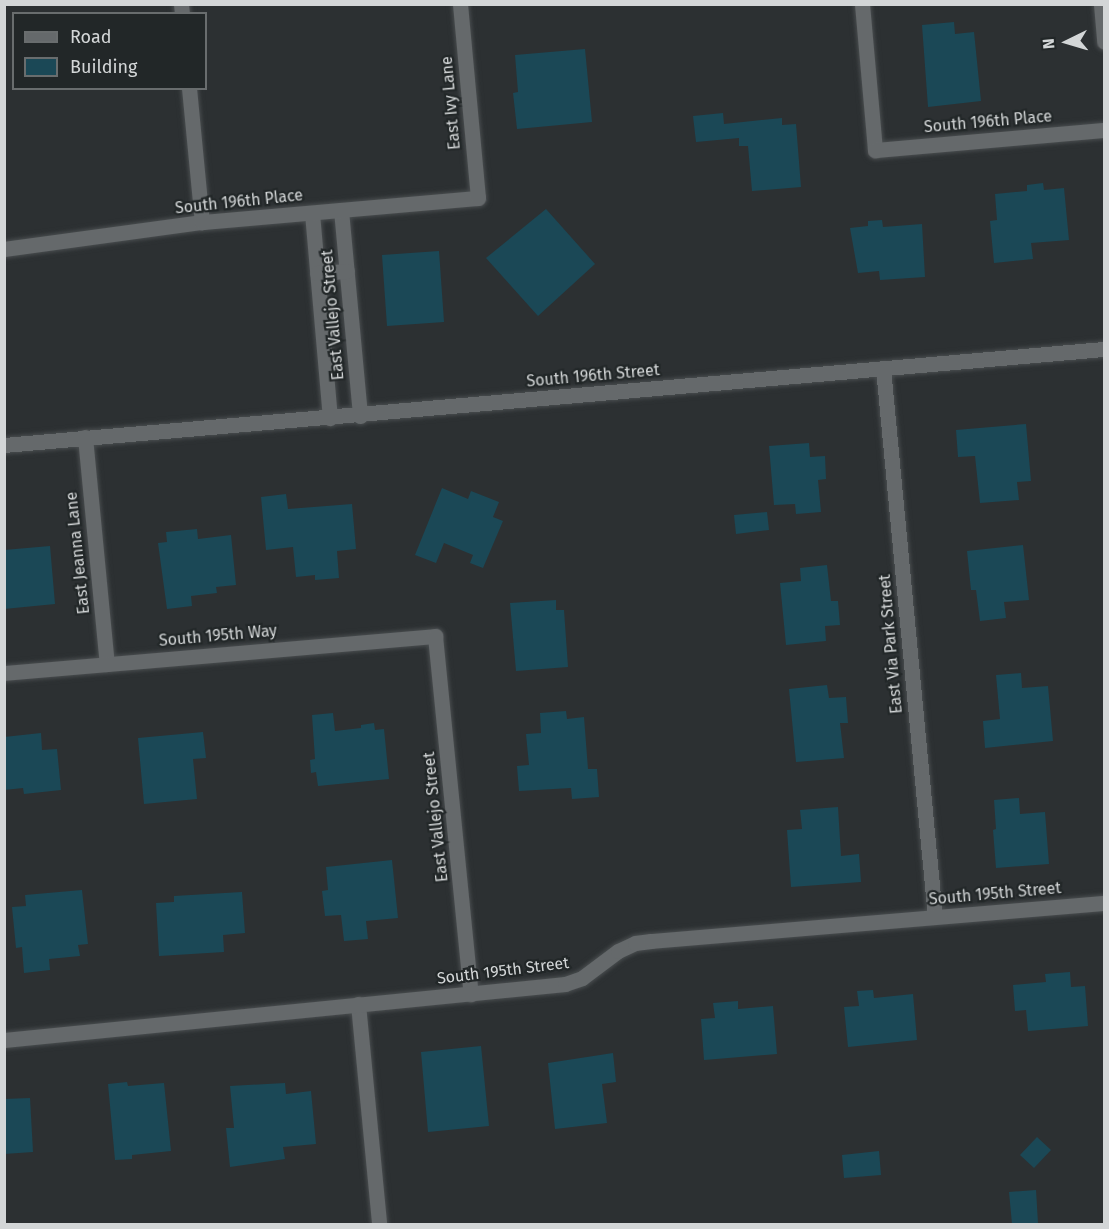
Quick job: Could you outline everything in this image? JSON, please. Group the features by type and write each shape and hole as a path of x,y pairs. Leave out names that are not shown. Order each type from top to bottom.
{"street":[{"name":"East Ivy Lane","path":"460,4 478,198"},
{"name":"South 196th Place","path":"862,4 875,150 1104,130"},
{"path":"1101,4 1104,42"},
{"path":"189,90 202,222"},
{"name":"South 196th Place","path":"4,249 202,222 478,198"},
{"name":"East Vallejo Street","path":"341,210 360,416"},
{"name":"East Vallejo Street","path":"312,213 330,418"},
{"path":"317,273 347,272"},
{"name":"South 196th Street","path":"4,445 360,416 1104,349"},
{"name":"East Via Park Street","path":"883,368 935,917"},
{"name":"East Jeanna Lane","path":"85,437 107,664"},
{"name":"East Vallejo Street","path":"435,636 471,994"},
{"name":"South 195th Way","path":"4,673 435,636"},
{"name":"South 195th Street","path":"4,1040 565,984 582,978 618,951 635,943 1104,903"},
{"path":"358,1004 378,1224"}],"building":[{"path":"954,22 955,34 974,32 981,101 928,107 922,25"},
{"path":"585,49 592,122 517,129 513,93 518,92 515,55"},
{"path":"723,113 724,124 782,118 782,125 796,124 801,187 752,191 748,146 739,146 739,138 696,142 693,116"},
{"path":"1043,183 1044,190 1064,188 1069,240 1031,243 1033,259 994,263 990,221 997,220 995,194 1027,191 1027,185"},
{"path":"546,209 595,264 538,316 486,258"},
{"path":"882,220 883,227 922,224 925,277 880,280 879,271 858,273 850,228 868,226 868,221"},
{"path":"439,251 444,322 387,326 382,255"},
{"path":"1026,424 1031,481 1017,482 1019,500 980,503 975,456 958,457 956,430"},
{"path":"809,443 810,457 825,456 826,479 818,480 821,512 796,514 795,504 774,505 769,446"},
{"path":"442,488 468,499 471,491 499,502 493,517 503,521 483,568 470,563 473,555 444,543 436,563 415,555"},
{"path":"286,494 288,509 352,504 356,549 337,551 339,578 315,580 315,575 296,577 293,547 266,550 261,497"},
{"path":"767,512 769,530 736,534 734,515"},
{"path":"197,529 198,539 231,535 236,585 216,587 217,593 191,596 192,606 167,609 158,543 167,542 166,532"},
{"path":"1023,545 1029,600 1004,602 1006,618 980,621 976,590 971,590 967,551"},
{"path":"50,546 55,604 4,609 4,550"},
{"path":"827,565 831,601 838,601 840,625 825,626 826,641 786,645 780,583 801,581 800,568"},
{"path":"556,600 556,610 564,610 568,667 516,671 510,603"},
{"path":"1021,673 1022,688 1048,686 1053,741 985,748 983,721 1000,719 996,675"},
{"path":"827,685 829,698 846,697 848,723 840,723 844,758 796,762 789,689"},
{"path":"566,711 567,719 584,717 588,769 597,769 599,797 572,799 571,788 519,791 517,766 529,765 526,734 541,733 540,713"},
{"path":"333,713 335,731 361,728 361,725 374,723 375,730 384,729 389,779 318,786 316,772 311,773 310,760 315,759 312,715"},
{"path":"203,732 206,758 193,759 197,799 144,804 138,738"},
{"path":"41,733 42,750 57,749 61,790 24,794 23,788 4,790 4,737"},
{"path":"1019,798 1020,814 1045,812 1049,864 996,868 993,830 996,829 994,800"},
{"path":"838,807 841,856 859,854 861,882 791,887 787,830 802,829 800,810"},
{"path":"392,860 398,918 366,921 368,939 344,941 341,915 325,916 322,891 328,890 326,867"},
{"path":"82,890 88,944 78,945 80,956 49,959 50,970 24,973 22,947 16,948 12,907 26,906 25,895"},
{"path":"242,892 245,933 223,935 224,952 159,956 156,903 174,902 174,896"},
{"path":"1070,972 1071,987 1085,986 1088,1026 1028,1031 1026,1010 1015,1011 1013,985 1046,982 1045,974"},
{"path":"873,990 874,998 913,994 917,1040 848,1047 844,1007 859,1006 857,991"},
{"path":"738,1001 738,1009 773,1006 777,1054 704,1060 701,1019 715,1018 713,1003"},
{"path":"481,1046 489,1126 428,1132 421,1052"},
{"path":"613,1053 616,1082 602,1084 607,1123 555,1129 548,1063"},
{"path":"127,1082 128,1086 164,1083 171,1151 132,1155 132,1159 115,1160 108,1084"},
{"path":"285,1083 286,1094 311,1091 316,1144 283,1147 285,1159 230,1167 226,1128 234,1128 230,1086"},
{"path":"30,1098 33,1152 4,1154 4,1099"},
{"path":"1037,1137 1051,1150 1034,1168 1020,1155"},
{"path":"879,1151 881,1175 844,1178 842,1155"},
{"path":"1036,1190 1038,1223 1012,1224 1009,1192"}]}
